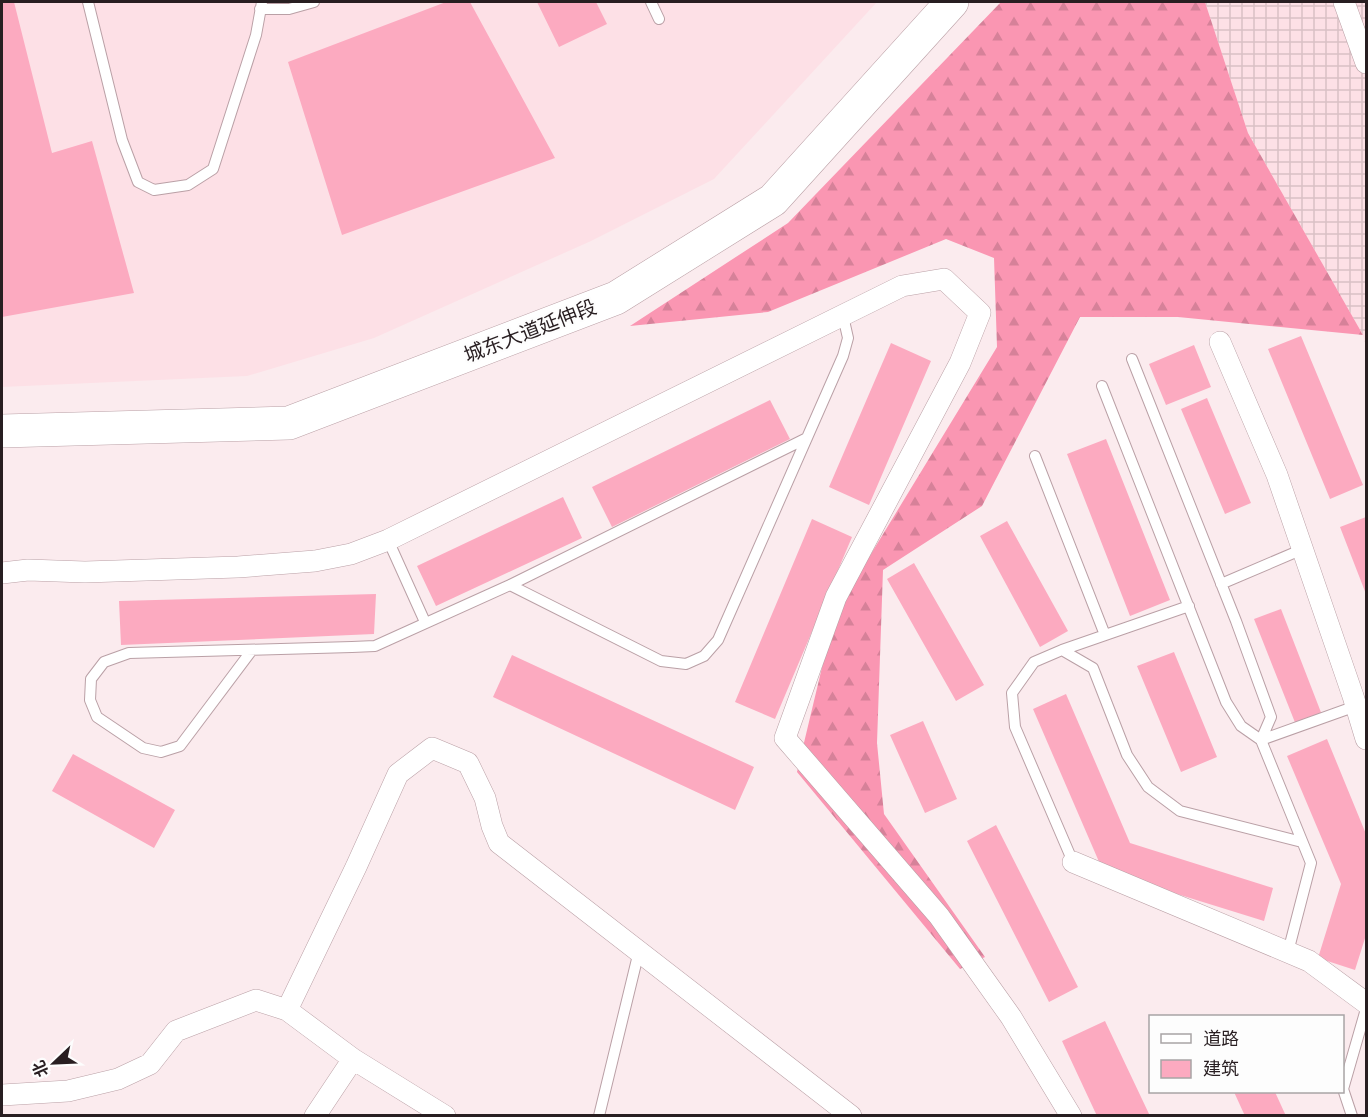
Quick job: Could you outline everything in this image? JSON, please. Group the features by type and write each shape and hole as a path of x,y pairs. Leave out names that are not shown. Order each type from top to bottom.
{"main road":[{"name":"城东大道延伸段","path":"2,419 122,418 282,405 472,334 594,285 767,182 927,2"},
{"name":"城东大道延伸段","path":"2,431 290,423 616,298 773,200 952,2"}],"street":[{"path":"1344,2 1366,59"},
{"path":"2,573 28,570 85,572 238,567 315,561 351,554 388,540 902,286 944,279 980,313 960,363 836,597 785,738 939,916 1011,1017 1071,1116"},
{"path":"1220,342 1276,475 1366,739"},
{"path":"287,1010 398,774 432,748 468,764 485,798 499,843 851,1116"},
{"path":"1073,862 1309,961 1366,1003"},
{"path":"2,1095 69,1091 118,1079 150,1064 176,1031 256,1000 287,1010 353,1059 445,1116"},
{"path":"315,1116 353,1059"}],"lane":[{"path":"88,2 123,140 138,183 154,190 188,185 213,169 256,35 261,5 290,9 314,2"},
{"path":"651,2 659,19"},
{"path":"510,585 662,660 686,664 704,656 718,640 843,356 848,338 843,316"},
{"path":"1132,359 1271,717 1261,740"},
{"path":"1102,387 1226,702 1241,726 1261,740 1311,863 1288,952"},
{"path":"252,650 180,746 161,752 142,748 97,717 90,700 91,679 104,662 129,653 375,646 510,585 807,438"},
{"path":"1035,456 1105,635"},
{"path":"388,540 425,622"},
{"path":"1221,584 1302,549"},
{"path":"1073,862 1016,727 1012,693 1034,662 1189,606"},
{"path":"1062,650 1093,668 1127,755 1148,787 1179,811 1302,842"},
{"path":"1261,740 1356,706"},
{"path":"598,1116 639,951"},
{"path":"1344,1086 1366,1009"},
{"path":"1344,1092 1352,1116"}],"shaded area":[{"path":"2,2 877,2 714,179 591,241 374,338 247,376 2,387"},
{"path":"1205,2 1366,2 1366,346 1363,335 1248,133"}],"green space":[{"path":"1001,2 1205,2 1248,133 1363,335 1178,317 1080,317 982,506 883,570 877,743 884,814 985,957 960,969 797,772 835,613 997,347 994,258 946,239 768,312 630,326 788,223"}],"building":[{"path":"2,2 14,2 52,153 92,141 134,293 2,317"},
{"path":"446,2 470,2 555,158 342,235 288,62"},
{"path":"537,2 596,2 607,24 559,47"},
{"path":"1301,336 1363,485 1330,499 1268,349"},
{"path":"891,343 931,361 869,505 829,487"},
{"path":"1194,345 1211,387 1166,405 1149,364"},
{"path":"1207,398 1251,503 1225,514 1181,409"},
{"path":"770,400 790,439 612,527 592,487"},
{"path":"1106,439 1170,600 1130,616 1067,454"},
{"path":"563,497 582,538 436,606 417,566"},
{"path":"1366,517 1366,594 1340,527"},
{"path":"812,519 852,537 775,719 735,702"},
{"path":"1007,521 1068,631 1040,647 980,536"},
{"path":"914,563 984,685 956,701 887,579"},
{"path":"376,594 374,634 121,645 119,601"},
{"path":"1281,609 1322,715 1296,725 1254,619"},
{"path":"1174,652 1217,757 1181,772 1137,666"},
{"path":"512,655 754,767 735,810 493,697"},
{"path":"1066,694 1130,843 1273,888 1264,921 1103,871 1033,709"},
{"path":"923,721 957,799 925,813 890,735"},
{"path":"1327,739 1366,834 1366,935 1355,970 1318,958 1341,884 1287,756"},
{"path":"73,754 175,810 154,848 52,791"},
{"path":"996,825 1078,987 1049,1002 967,841"},
{"path":"1105,1021 1150,1116 1097,1116 1062,1041"},
{"path":"1234,1093 1275,1093 1286,1116 1245,1116"}]}
